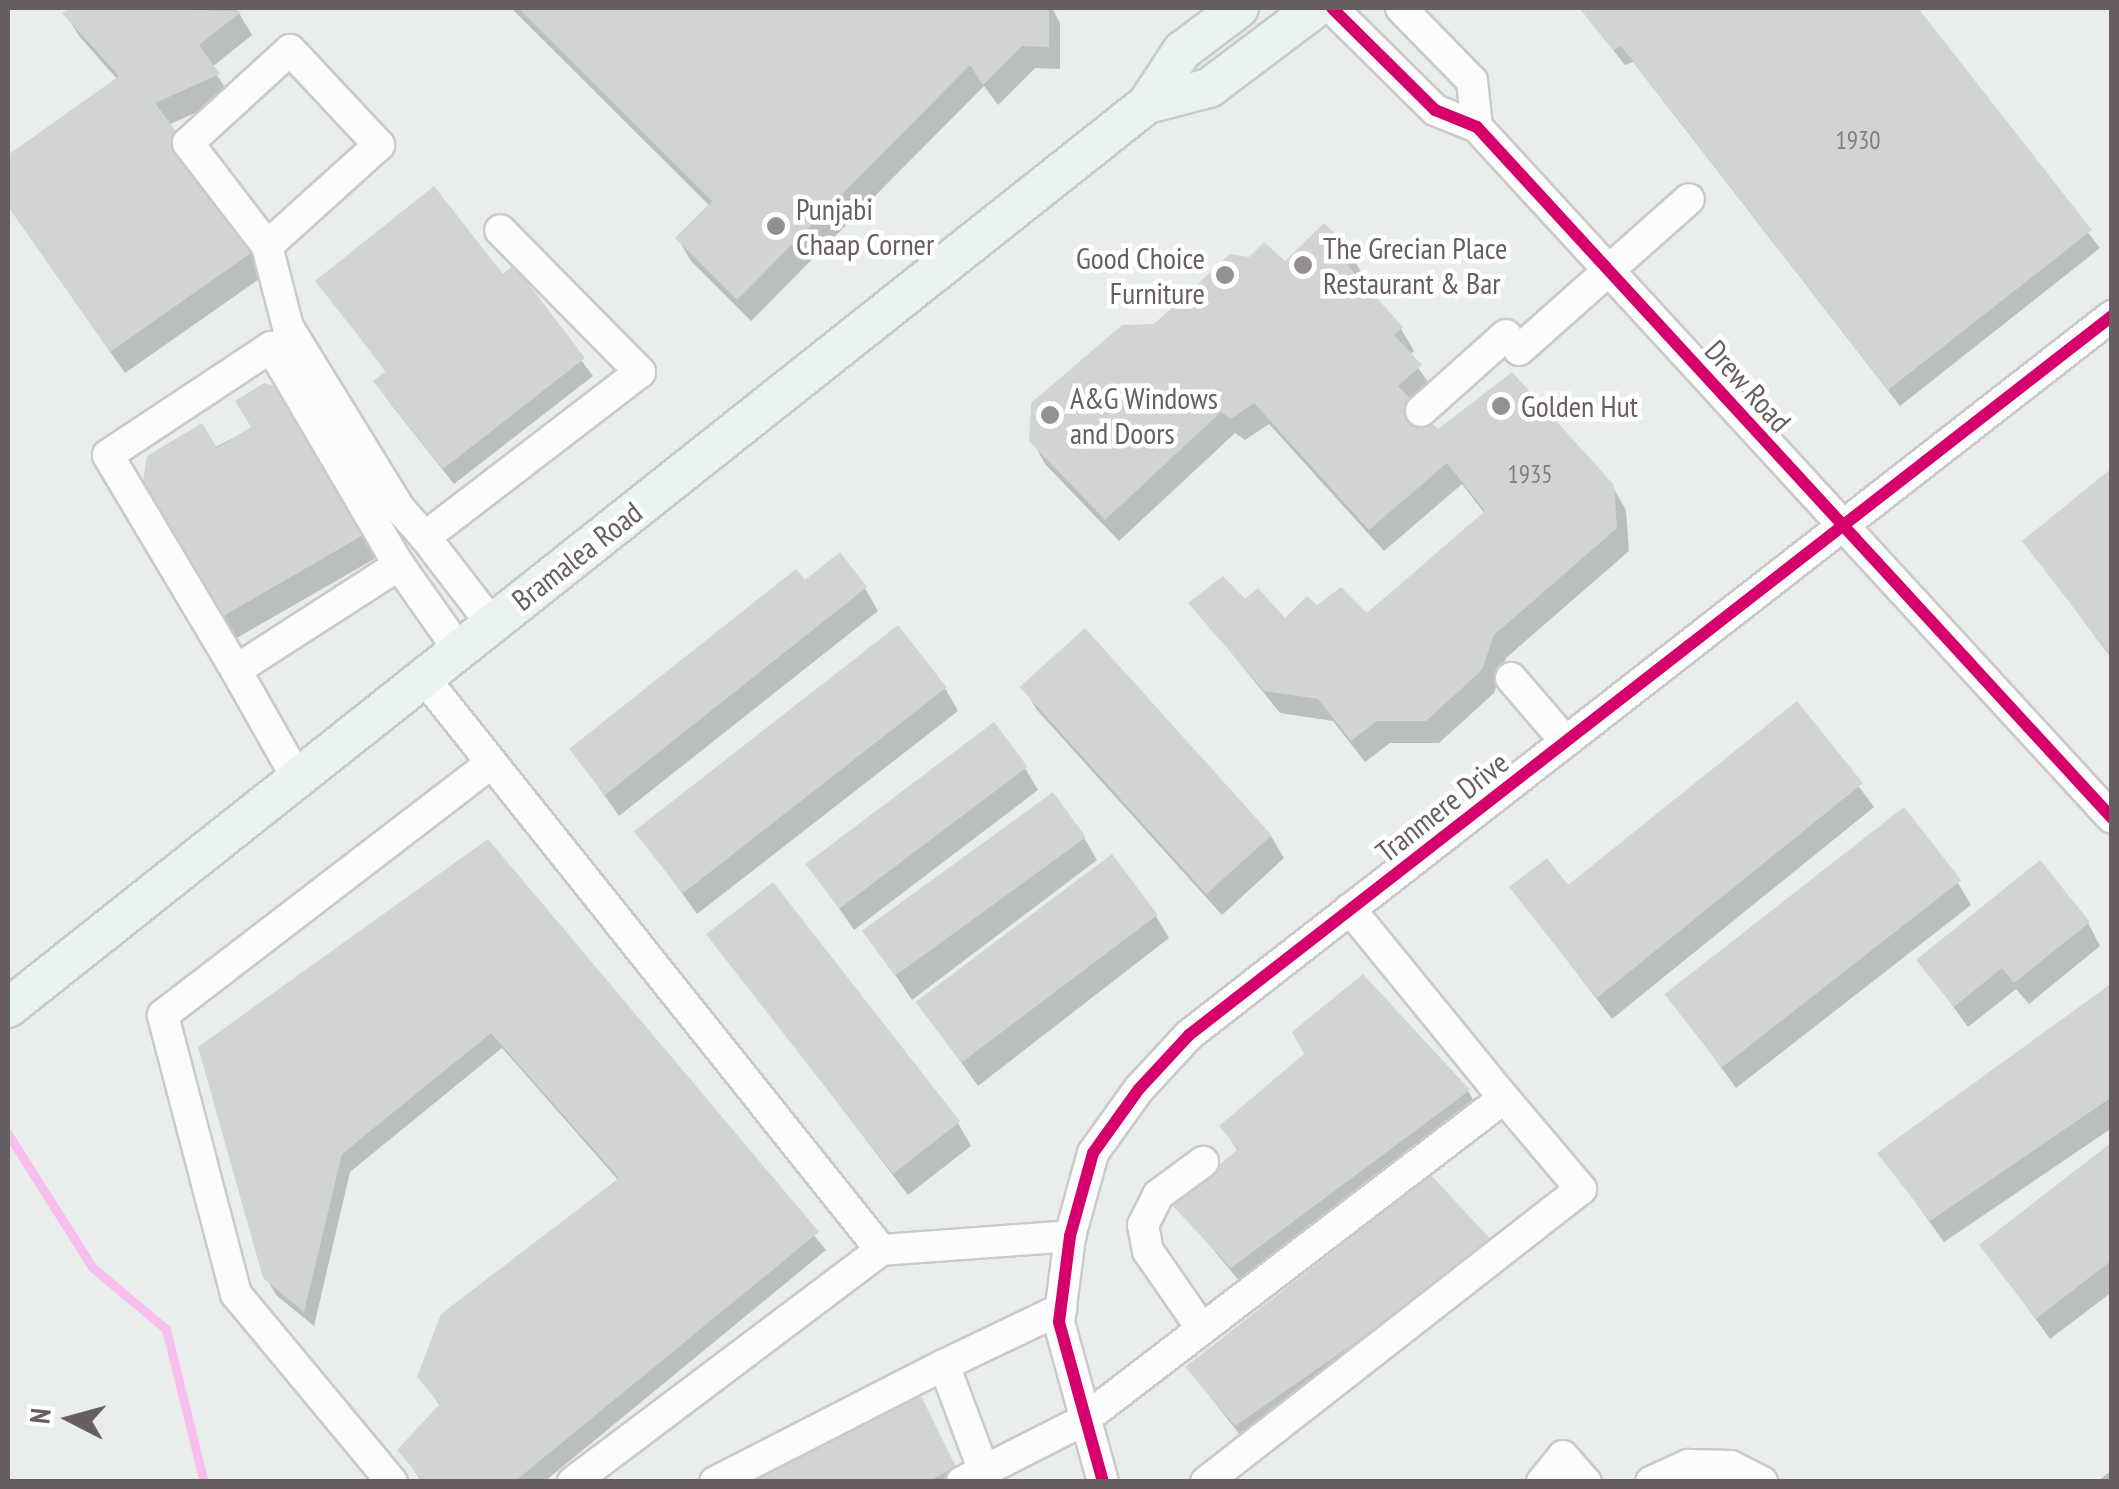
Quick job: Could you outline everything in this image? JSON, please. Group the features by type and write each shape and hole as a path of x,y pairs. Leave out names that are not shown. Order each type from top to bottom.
{"main road":[{"name":"Bramalea Road","path":"8,1008 1147,104 1182,51 1239,8"},
{"name":"Bramalea Road","path":"1147,104 1209,88 1314,8"}],"street":[{"name":"Drew Road","path":"1332,8 1434,110 1477,127 2108,810"},
{"path":"1400,8 1472,80 1477,127"},
{"path":"267,246 379,145 290,50 188,142 267,246 288,327 400,509 492,624"},
{"path":"1421,410 1607,269 1689,199"},
{"path":"425,537 640,372 500,230"},
{"name":"Tranmere Drive","path":"1102,1482 1082,1421 1061,1308 1070,1236 1093,1153 1140,1089 1189,1035 2112,316"},
{"path":"297,778 108,454 271,347 399,565 459,650"},
{"path":"236,670 399,565"},
{"path":"424,678 881,1250"},
{"path":"1510,678 1566,742"},
{"path":"392,1482 236,1294 163,1015 492,763"},
{"path":"1206,1482 1580,1189 1350,909"},
{"path":"944,1365 978,1478 1082,1421 1504,1098"},
{"path":"1202,1329 1148,1251 1144,1225 1158,1195 1203,1162"},
{"path":"573,1482 881,1250 1070,1236"},
{"path":"715,1482 1061,1308"},
{"path":"1542,1482 1564,1456 1586,1482"},
{"path":"1651,1482 1688,1465 1731,1466 1762,1482"}],"building":[{"path":"71,8 242,11 199,45 220,74 155,103 261,246 110,352 8,206 8,155 119,76 62,13"},
{"path":"518,8 1049,8 1049,47 1022,46 983,85 970,65 737,300 675,238 712,201"},
{"path":"1579,8 1918,8 2092,230 1888,390 1621,46 1613,50"},
{"path":"434,186 503,274 514,265 585,358 443,469 373,381 386,371 315,281"},
{"path":"1324,223 1350,247 1342,259 1403,327 1394,335 1422,365 1398,386 1438,429 1512,372 1614,485 1617,528 1494,635 1482,670 1426,721 1377,721 1351,741 1318,699 1264,691 1188,603 1223,576 1245,599 1258,588 1285,618 1307,596 1317,605 1341,587 1367,613 1485,511 1447,463 1369,530 1254,403 1231,419 1221,412 1105,520 1029,441 1031,403 1122,325 1154,324 1230,254 1249,257 1264,242 1285,261"},
{"path":"264,383 281,388 365,534 220,618 143,482 147,456 202,423 217,448 251,427 235,401"},
{"path":"2112,468 2112,657 2022,541"},
{"path":"840,552 867,587 605,795 569,749 796,569 805,580"},
{"path":"898,625 947,687 683,893 634,831"},
{"path":"1085,628 1272,835 1206,894 1020,687"},
{"path":"1797,701 1863,783 1597,998 1509,887 1547,858 1568,885"},
{"path":"994,722 1028,767 839,909 806,864"},
{"path":"1053,792 1086,837 895,976 862,931"},
{"path":"1904,807 1961,880 1722,1067 1664,994"},
{"path":"488,839 819,1232 514,1482 424,1482 397,1450 440,1404 417,1377 441,1314 619,1178 491,1033 342,1154 304,1312 263,1278 198,1047"},
{"path":"1112,854 1158,915 961,1063 916,1002"},
{"path":"2040,860 2090,922 2014,983 2002,968 1954,1007 1916,960"},
{"path":"773,882 960,1122 893,1174 706,934"},
{"path":"1363,974 1470,1090 1231,1268 1172,1205 1238,1149 1219,1126 1304,1054 1292,1032"},
{"path":"2112,983 2112,1097 1930,1221 1877,1153"},
{"path":"2112,1142 2112,1260 2036,1319 1979,1245"},
{"path":"1431,1175 1496,1245 1235,1426 1185,1367"},
{"path":"918,1390 956,1467 927,1482 734,1482"}],"waterway":[{"path":"8,1134 92,1267 166,1329 204,1482"}],"cycle path":[{"path":"1332,8 1435,110 1477,127 2112,818"},
{"path":"1103,1482 1059,1322 1070,1236 1093,1153 1139,1089 1189,1035 2112,316"}],"place":[{"name":"Punjabi Chaap Corner","path":"776,226"},
{"name":"The Grecian Place Restaurant & Bar","path":"1303,265"},
{"name":"Good Choice Furniture","path":"1225,275"},
{"name":"Golden Hut","path":"1501,406"},
{"name":"A&G Windows and Doors","path":"1050,415"}]}
